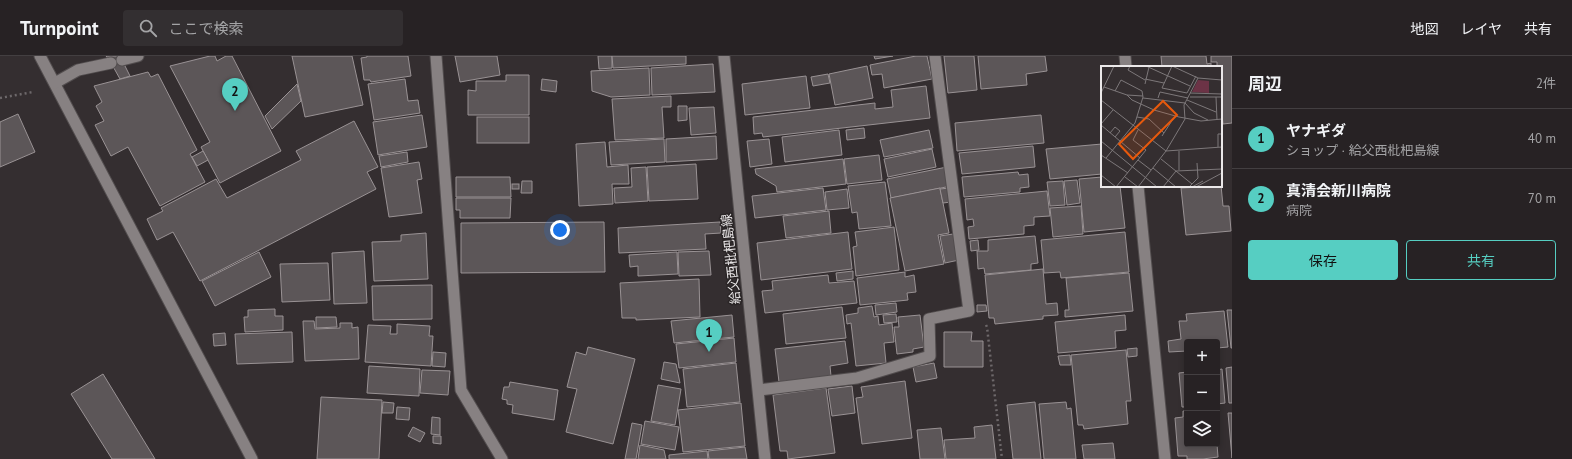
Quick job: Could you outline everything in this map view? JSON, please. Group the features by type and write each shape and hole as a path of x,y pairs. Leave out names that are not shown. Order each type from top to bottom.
{"street":[{"path":"40,56 252,459"},
{"path":"122,60 138,56"},
{"path":"436,56 461,390 502,459"},
{"name":"給父西枇杷島線","path":"724,56 765,459"},
{"path":"759,390 857,378 930,356 929,319 969,311 935,56"},
{"path":"1125,56 1126,66"},
{"path":"55,83 78,70 111,62"},
{"path":"1138,187 1165,459"}],"path":[{"path":"0,98 44,90 55,83"},
{"path":"969,311 988,327 1002,459"}],"building":[{"path":"106,56 120,56 130,76 120,79"},
{"path":"215,56 217,61 226,56 232,56 281,151 220,183 201,147 210,142 170,66"},
{"path":"292,56 352,56 363,105 305,117"},
{"path":"367,56 408,56 411,76 371,82 370,80 364,80 361,58"},
{"path":"455,56 497,56 500,75 460,82"},
{"path":"598,56 612,56 612,68 599,69"},
{"path":"612,56 686,56 686,64 613,68"},
{"path":"874,56 893,56 875,59"},
{"path":"916,56 927,56 932,79 884,88 882,74 872,75 870,65"},
{"path":"944,56 974,56 977,90 948,93"},
{"path":"978,56 1045,56 1047,71 1026,74 1027,85 981,89"},
{"path":"1161,56 1206,56 1207,64 1211,63 1211,66 1162,66"},
{"path":"1211,56 1232,56 1232,123 1223,124 1222,66 1217,66 1217,62 1211,62"},
{"path":"713,64 715,92 652,95 651,68"},
{"path":"867,66 873,98 835,105 829,74"},
{"path":"649,68 650,95 611,97 592,91 591,71"},
{"path":"148,72 151,77 158,74 197,150 190,154 205,182 160,206 128,147 111,156 95,125 104,121 96,106 102,102 94,86"},
{"path":"828,74 830,83 813,86 811,77"},
{"path":"506,75 529,75 529,115 468,115 468,90 476,91 476,81 506,81"},
{"path":"806,76 810,108 745,115 742,84"},
{"path":"405,79 408,101 418,100 420,113 374,120 368,84"},
{"path":"542,79 557,81 556,92 541,90"},
{"path":"297,84 301,101 272,129 265,116"},
{"path":"926,86 930,118 763,137 762,133 754,134 753,117 875,103 875,109 893,107 891,90"},
{"path":"671,96 671,107 662,107 664,138 615,140 612,99"},
{"path":"678,106 687,106 687,120 678,121"},
{"path":"714,107 716,133 691,135 689,108"},
{"path":"18,114 35,152 0,167 0,122"},
{"path":"422,115 427,147 378,155 373,122"},
{"path":"1041,115 1044,143 957,151 955,123"},
{"path":"477,117 529,117 529,143 477,143"},
{"path":"354,121 378,167 367,172 376,189 200,281 173,232 157,240 147,219 163,211 161,208 216,179 227,198 301,160 296,151"},
{"path":"864,128 865,138 847,140 846,130"},
{"path":"839,130 842,155 785,162 782,137"},
{"path":"929,130 933,148 884,157 880,140"},
{"path":"716,136 717,159 666,162 666,139"},
{"path":"664,139 665,162 611,165 609,142"},
{"path":"769,139 772,164 750,167 747,141"},
{"path":"605,142 607,167 628,165 629,184 612,184 613,204 579,206 576,144"},
{"path":"1101,144 1101,174 1050,179 1046,149"},
{"path":"1033,146 1035,167 962,174 959,153"},
{"path":"932,149 936,167 888,177 884,159"},
{"path":"203,151 208,160 197,166 192,157"},
{"path":"407,152 408,162 381,167 379,156"},
{"path":"879,155 882,180 847,184 844,159"},
{"path":"843,159 846,184 777,192 776,186 756,174 755,169"},
{"path":"419,162 422,179 417,180 422,213 389,217 381,168"},
{"path":"696,164 698,199 649,201 647,167"},
{"path":"646,167 648,201 615,203 614,188 632,187 631,168"},
{"path":"947,167 951,186 891,198 887,179"},
{"path":"1018,172 1019,175 1028,174 1029,187 1020,188 1020,192 964,197 962,177"},
{"path":"456,177 510,177 511,197 456,197"},
{"path":"1101,177 1101,187 1120,187 1125,228 1084,232 1079,179"},
{"path":"1077,180 1080,203 1067,205 1064,181"},
{"path":"522,181 532,181 532,193 521,193"},
{"path":"1063,181 1065,205 1050,206 1047,182"},
{"path":"885,182 891,226 859,229 857,212 852,213 848,186"},
{"path":"512,184 519,184 519,189 512,189"},
{"path":"1221,187 1223,206 1229,206 1231,231 1186,235 1181,188"},
{"path":"823,188 826,210 755,218 752,196"},
{"path":"940,188 949,233 938,235 944,264 905,271 890,198"},
{"path":"949,188 951,202 943,203 940,189"},
{"path":"847,189 849,208 827,210 825,192"},
{"path":"1047,191 1050,216 1034,217 1034,225 1024,226 1024,234 969,239 968,227 974,226 973,219 967,220 965,199"},
{"path":"456,198 511,198 510,218 460,218 460,210 456,210"},
{"path":"1081,206 1083,234 1053,237 1050,208"},
{"path":"829,211 831,233 786,238 783,216"},
{"path":"604,222 605,272 461,273 461,223"},
{"path":"720,222 721,233 705,234 706,249 619,253 618,228"},
{"path":"894,227 899,270 856,276 853,247 857,246 855,232"},
{"path":"848,232 852,269 761,280 757,243"},
{"path":"1125,232 1129,272 1061,278 1060,272 1044,273 1041,240"},
{"path":"426,233 428,279 374,281 372,242 401,241 401,235"},
{"path":"953,234 959,260 945,263 940,236"},
{"path":"1035,236 1038,263 1031,264 1031,270 985,274 984,268 978,269 977,251 988,251 988,240"},
{"path":"978,240 979,250 971,251 970,241"},
{"path":"364,251 367,303 334,304 332,253"},
{"path":"709,251 711,275 679,276 678,252"},
{"path":"259,252 271,277 215,306 202,281"},
{"path":"677,252 678,274 638,276 638,266 630,267 629,255"},
{"path":"328,263 330,300 282,302 280,264"},
{"path":"1043,269 1046,304 1057,303 1058,315 1043,316 1043,319 995,324 994,318 989,318 985,275"},
{"path":"853,271 853,279 837,281 836,273"},
{"path":"905,272 905,277 914,275 916,292 907,293 908,300 860,305 857,278"},
{"path":"1129,273 1133,311 1065,317 1065,310 1069,310 1066,278"},
{"path":"828,275 829,283 854,281 857,303 765,313 762,291 773,290 772,281"},
{"path":"699,279 700,317 636,320 636,318 622,318 620,283"},
{"path":"432,285 432,319 373,320 372,286"},
{"path":"896,303 897,312 876,315 875,305"},
{"path":"977,305 986,305 987,311 977,312"},
{"path":"872,306 874,317 878,316 879,325 892,323 894,342 884,343 886,363 856,366 851,323 847,324 846,315 858,313 858,308"},
{"path":"842,307 846,338 786,344 783,314"},
{"path":"275,309 275,316 283,316 283,330 245,332 244,317 248,317 248,310"},
{"path":"1227,310 1232,310 1232,348 1231,348"},
{"path":"1224,311 1228,347 1220,348 1220,339 1184,339 1184,351 1169,352 1168,341 1181,339 1179,321 1187,321 1186,314"},
{"path":"896,314 897,322 884,323 883,315"},
{"path":"732,315 734,337 674,343 671,321"},
{"path":"920,315 924,347 913,349 913,352 897,354 894,327 899,327 898,317"},
{"path":"1125,315 1126,330 1115,331 1116,348 1058,353 1055,322"},
{"path":"316,317 336,317 337,327 316,328"},
{"path":"303,321 314,321 315,329 340,328 340,323 352,323 352,328 358,327 359,359 305,361"},
{"path":"397,324 430,326 429,336 433,336 431,366 365,362 368,325 391,326 390,334 397,334"},
{"path":"292,332 293,362 237,364 235,334"},
{"path":"944,332 972,332 971,341 983,341 983,367 944,367"},
{"path":"225,333 226,345 214,346 213,334"},
{"path":"734,338 736,362 679,368 676,344"},
{"path":"845,341 848,363 830,366 831,376 779,382 775,349"},
{"path":"588,347 635,359 613,444 566,432 577,389 567,387 576,352 586,355"},
{"path":"1137,348 1137,356 1128,357 1127,349"},
{"path":"1126,350 1131,401 1126,401 1128,424 1084,429 1083,425 1078,425 1071,355"},
{"path":"433,352 446,353 445,367 432,366"},
{"path":"1070,355 1071,365 1060,365 1058,356"},
{"path":"664,362 676,364 680,383 661,379"},
{"path":"736,363 740,402 687,407 683,369"},
{"path":"934,363 937,378 916,382 913,367"},
{"path":"369,366 420,369 419,396 367,393"},
{"path":"1232,367 1232,403 1229,403 1226,368"},
{"path":"1220,369 1222,369 1225,403 1220,404 1220,375"},
{"path":"422,370 450,371 448,395 420,393"},
{"path":"1184,372 1184,407 1182,407 1179,373"},
{"path":"103,374 155,459 112,459 71,394"},
{"path":"905,381 912,438 862,444 856,398 863,397 861,387"},
{"path":"510,382 558,390 554,420 512,413 513,405 507,404 507,400 502,399 504,387 509,387"},
{"path":"658,385 681,389 675,425 651,421"},
{"path":"852,386 855,413 832,416 828,389"},
{"path":"826,388 835,453 788,459 787,451 780,451 773,395"},
{"path":"321,397 382,400 379,459 317,459"},
{"path":"383,402 394,403 393,413 382,413"},
{"path":"1035,402 1041,459 1013,459 1007,405"},
{"path":"1066,402 1067,409 1071,408 1076,459 1044,459 1039,404"},
{"path":"741,403 745,446 683,452 678,410"},
{"path":"397,407 410,408 409,420 396,419"},
{"path":"1184,411 1184,447 1217,447 1218,457 1187,459 1187,456 1178,456 1175,418 1183,417"},
{"path":"1228,413 1232,413 1232,458"},
{"path":"432,417 440,418 440,435 431,434"},
{"path":"645,421 679,427 675,450 641,444"},
{"path":"632,423 642,425 636,459 625,459"},
{"path":"992,425 996,459 946,459 944,440 975,438 974,427"},
{"path":"413,427 425,433 420,442 408,436"},
{"path":"941,428 945,459 920,459 917,430"},
{"path":"433,436 441,436 441,444 433,443"},
{"path":"1113,443 1115,459 1084,459 1082,445"},
{"path":"640,445 664,450 666,459 638,459"},
{"path":"745,447 747,459 709,459 708,451"},
{"path":"707,451 708,459 669,459 669,455"}],"place":[{"name":"真清会新川病院","path":"235,111"},
{"name":"ヤナギダ","path":"709,352"}]}
